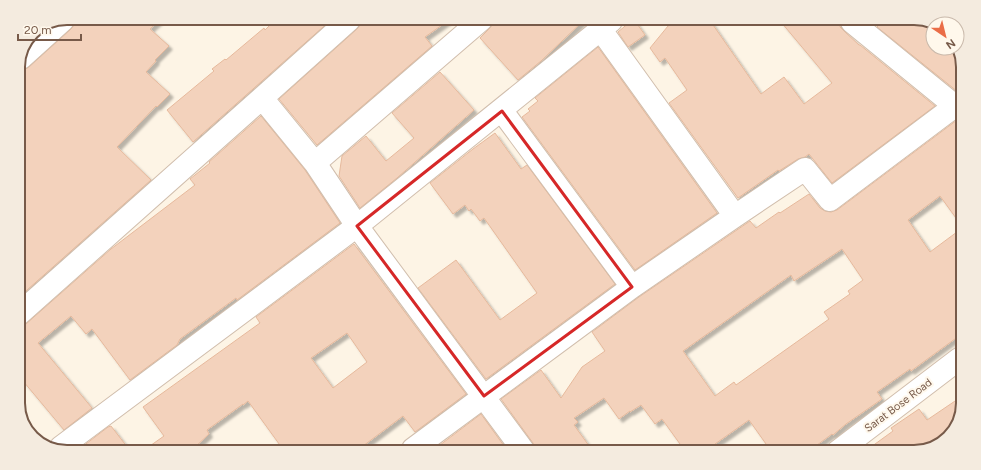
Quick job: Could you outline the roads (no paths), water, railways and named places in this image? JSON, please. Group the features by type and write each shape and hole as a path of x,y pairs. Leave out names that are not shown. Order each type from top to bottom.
{"street":[{"path":"25,309 343,25"},
{"path":"315,163 475,25"},
{"path":"64,445 357,226 606,25 735,216"},
{"path":"861,25 956,103"},
{"path":"27,52 56,26"},
{"path":"262,98 315,163 357,226 519,445"},
{"path":"418,445 632,287 805,169 830,200 956,107"},
{"path":"502,110 632,287"},
{"name":"Sarat Bose Road","path":"846,445 956,361"}]}
